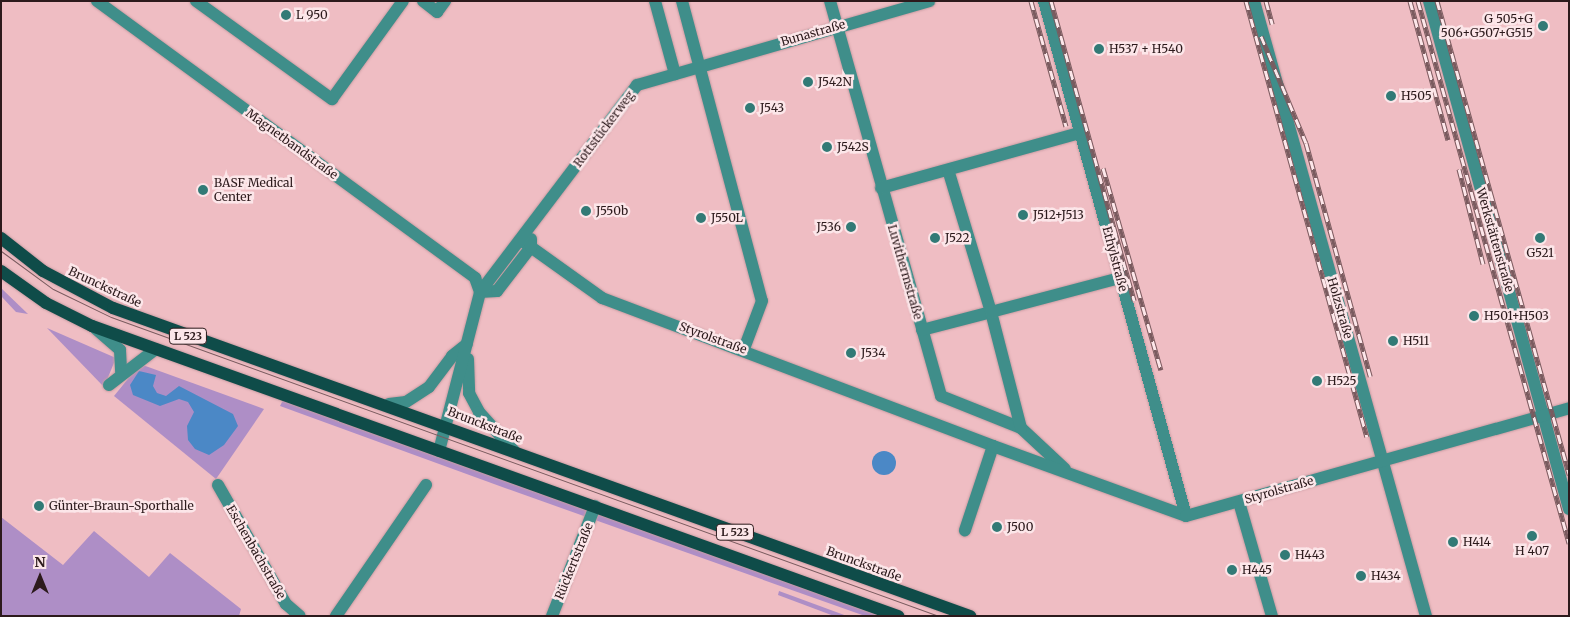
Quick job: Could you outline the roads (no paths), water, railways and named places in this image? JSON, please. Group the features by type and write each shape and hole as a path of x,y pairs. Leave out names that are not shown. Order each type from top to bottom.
{"main road":[{"name":"Brunckstraße","path":"1,238 43,272 113,308 446,424 515,452 970,616"},
{"name":"L 523","path":"1,271 46,303 92,326 898,616"}],"street":[{"name":"Magnetbandstraße","path":"97,1 475,278 480,292"},
{"path":"196,1 332,99 403,1"},
{"path":"423,1 441,6"},
{"path":"655,1 675,74"},
{"path":"682,1 762,301 744,349"},
{"name":"Luvithermstraße","path":"830,1 941,396 1022,428 1068,472"},
{"name":"Bunastraße","path":"699,67 836,26 929,1"},
{"name":"Ethylstraße","path":"1044,1 1186,516"},
{"name":"Holzstraße","path":"1254,1 1426,616"},
{"name":"Werkstättenstraße","path":"1428,1 1569,509"},
{"name":"Rottstückerweg","path":"439,451 480,292 526,243 533,224 637,85 699,67"},
{"path":"881,188 1079,132"},
{"path":"948,170 991,312 1022,428"},
{"name":"Styrolstraße","path":"526,243 602,298 744,349 993,446"},
{"path":"922,330 1120,278"},
{"path":"92,326 120,350 121,372"},
{"path":"389,404 406,402 424,390 467,344"},
{"path":"467,344 469,393 479,412 515,452"},
{"path":"109,385 121,372 156,349"},
{"name":"Styrolstraße","path":"1186,516 1569,408"},
{"path":"965,530 993,446 1186,516"},
{"name":"Eschenbachstraße","path":"218,485 287,610 300,616"},
{"path":"336,616 426,485"},
{"path":"1239,502 1272,616"},
{"name":"Rückertstraße","path":"552,616 595,506"}],"water":[{"path":"139,371 156,375 153,386 157,393 166,396 179,386 233,414 238,426 224,445 209,455 195,449 188,440 187,426 194,412 188,402 179,399 160,406 133,395 130,385"},
{"path":"879,451 889,451 896,458 896,468 889,475 879,475 872,468 872,458"}],"tram line":[{"path":"1,251 53,289 111,317 939,616"}],"railway":[{"path":"1031,1 1066,126"},
{"path":"1051,1 1134,301"},
{"path":"1246,1 1367,437"},
{"path":"1266,1 1272,24"},
{"path":"1410,1 1448,140"},
{"path":"1418,1 1569,543"},
{"path":"1437,1 1569,475"},
{"path":"1261,36 1306,143 1370,376"},
{"path":"1103,168 1161,370"},
{"path":"1459,169 1483,264"}],"place":[{"name":"L 950","path":"286,15"},
{"name":"G 505+G 506+G507+G515","path":"1543,26"},
{"name":"H537 + H540","path":"1099,49"},
{"name":"J542N","path":"808,82"},
{"name":"H505","path":"1391,96"},
{"name":"J543","path":"750,108"},
{"name":"J542S","path":"827,147"},
{"name":"BASF Medical Center","path":"203,190"},
{"name":"J550b","path":"586,211"},
{"name":"J512+J513","path":"1023,215"},
{"name":"J550L","path":"701,218"},
{"name":"J536","path":"851,227"},
{"name":"J522","path":"935,238"},
{"name":"G521","path":"1540,238"},
{"name":"H501+H503","path":"1474,316"},
{"name":"H511","path":"1393,341"},
{"name":"J534","path":"851,353"},
{"name":"H525","path":"1317,381"},
{"name":"Günter-Braun-Sporthalle","path":"39,506"},
{"name":"J500","path":"997,527"},
{"name":"H 407","path":"1532,536"},
{"name":"H414","path":"1453,542"},
{"name":"H443","path":"1285,555"},
{"name":"H445","path":"1232,570"},
{"name":"H434","path":"1361,576"}]}
